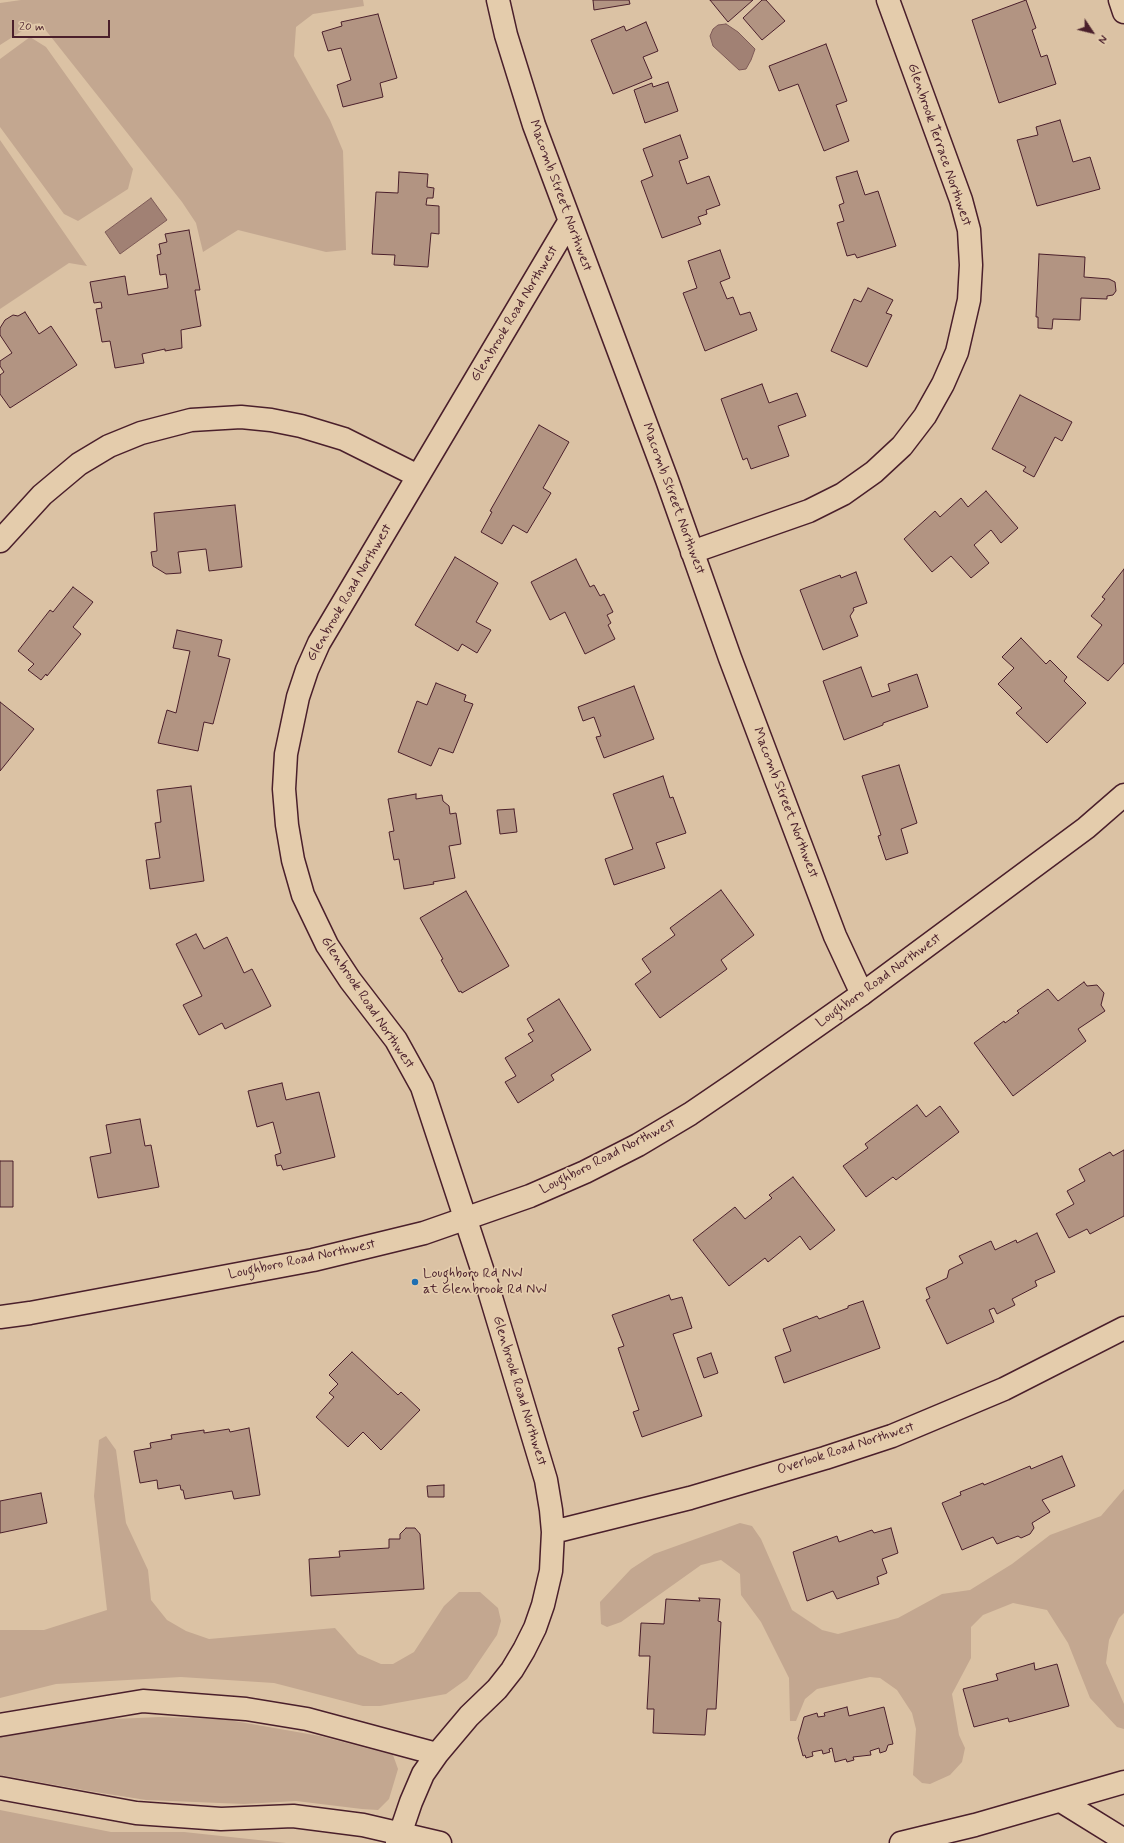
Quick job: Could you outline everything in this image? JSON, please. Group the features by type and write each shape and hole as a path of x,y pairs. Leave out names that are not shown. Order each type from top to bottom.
{"street":[{"name":"Macomb Street Northwest","path":"498,0 506,35 534,125 730,658 835,936 862,994"},
{"name":"Glenbrook Terrace Northwest","path":"692,552 815,508 843,494 874,472 902,446 925,416 943,384 957,352 966,318 969,294 971,265 969,230 961,200 888,0"},
{"path":"1120,0 1124,12"},
{"name":"Glenbrook Road Northwest","path":"398,1838 423,1774 437,1754 469,1716 497,1689 524,1650 535,1628 545,1598 551,1571 553,1532 552,1510 546,1480 489,1291 422,1086 386,1026 338,963 324,940 310,911 293,860 285,807 285,772 288,739 296,704 307,670 332,618 570,222"},
{"path":"0,541 42,495 79,464 109,446 141,433 174,423 191,420 241,417 271,420 301,426 344,439 418,476"},
{"name":"Loughboro Road Northwest","path":"0,1317 30,1313 313,1260 424,1233 530,1196 585,1172 638,1145 690,1114 862,994 1086,828 1124,795"},
{"name":"Overlook Road Northwest","path":"553,1532 697,1496 825,1458 892,1436 1004,1389 1124,1328"},
{"path":"0,1725 143,1701 246,1709 307,1719 437,1754"},
{"path":"901,1843 930,1837 1124,1782"},
{"path":"0,1788 136,1813 221,1819 294,1816 363,1825 398,1838 440,1843"},
{"path":"1061,1801 1124,1840"}],"shaded area":[{"path":"21,0 363,0 364,6 313,14 296,27 294,56 330,120 343,151 346,250 326,252 238,230 203,252 196,223 182,202 40,23 33,24 0,45 0,3"},
{"path":"726,24 738,32 755,49 746,69 739,70 713,46 710,36 713,29 718,25"},
{"path":"30,37 46,47 133,169 128,189 78,221 64,214 0,127 0,59"},
{"path":"0,140 87,266 69,263 0,309"},
{"path":"151,198 167,220 120,254 105,232"},
{"path":"106,1436 116,1450 126,1523 148,1570 151,1600 167,1620 186,1631 209,1639 335,1628 358,1654 381,1664 393,1664 414,1652 444,1606 459,1592 480,1592 498,1608 501,1621 497,1635 467,1679 446,1694 380,1706 363,1706 274,1683 181,1677 56,1684 0,1698 0,1630 44,1630 107,1610 94,1496 99,1440"},
{"path":"1124,1489 1124,1613 1119,1618 1109,1640 1106,1663 1124,1704 1124,1729 1117,1727 1090,1698 1068,1643 1047,1610 1013,1603 983,1615 971,1627 971,1658 952,1694 959,1735 965,1748 962,1762 950,1775 930,1784 922,1783 913,1775 916,1729 912,1713 897,1690 880,1678 870,1677 817,1689 805,1699 796,1721 790,1721 789,1678 761,1622 741,1595 740,1574 721,1560 701,1565 621,1622 607,1627 601,1624 600,1602 631,1569 654,1554 740,1523 752,1526 761,1539 792,1610 822,1630 838,1634 898,1618 942,1594 970,1590 1012,1564 1050,1535 1101,1516"},
{"path":"160,1717 223,1719 320,1736 393,1755 398,1769 389,1799 378,1810 296,1801 244,1804 146,1800 0,1775 0,1734 31,1728 114,1719"},
{"path":"0,1810 111,1832 184,1832 286,1843 0,1843"}],"building":[{"path":"593,0 629,0 630,4 594,10"},
{"path":"710,0 753,0 728,22"},
{"path":"762,0 766,0 785,21 762,40 743,18"},
{"path":"1026,0 1036,28 1032,30 1041,57 1047,55 1056,84 999,103 972,20"},
{"path":"378,14 397,78 380,83 383,97 343,107 337,85 351,80 341,48 328,51 322,32 342,26 341,22"},
{"path":"646,22 658,51 643,57 652,78 613,94 591,40 624,26 626,31"},
{"path":"826,44 847,101 836,105 849,141 824,151 798,84 779,91 769,66"},
{"path":"668,82 678,111 645,123 634,90 652,83 653,87"},
{"path":"1060,120 1073,162 1090,157 1100,189 1037,206 1017,140 1038,135 1036,127"},
{"path":"680,135 688,158 679,161 687,184 709,176 720,205 706,210 707,214 698,217 701,224 662,238 641,181 653,176 643,149"},
{"path":"857,171 865,195 878,191 896,246 857,258 855,254 847,256 837,223 844,221 839,205 844,203 836,177"},
{"path":"399,172 428,174 427,187 434,188 433,198 427,198 426,205 439,206 439,234 431,233 428,267 394,265 395,255 372,254 376,192 398,193"},
{"path":"189,230 200,290 195,290 201,326 181,330 182,348 165,351 165,349 142,354 144,363 115,368 110,341 102,342 96,309 102,308 101,302 94,303 90,282 125,276 128,295 168,288 166,274 160,275 157,255 161,254 159,244 167,242 165,234"},
{"path":"720,250 730,278 720,282 727,299 733,297 740,315 750,312 757,330 705,351 683,293 697,288 688,261"},
{"path":"1039,254 1085,257 1084,277 1109,279 1115,282 1116,291 1113,295 1107,296 1107,299 1081,298 1080,320 1053,319 1052,329 1038,328 1038,317 1036,317"},
{"path":"868,288 893,300 886,313 892,315 867,367 831,351 854,299 861,302"},
{"path":"25,312 39,334 51,326 77,365 10,408 0,394 0,375 4,372 0,366 0,361 12,353 0,335 0,328 5,320 13,315 18,316"},
{"path":"762,384 769,403 797,393 806,416 778,426 789,456 751,469 747,458 743,460 721,399"},
{"path":"1020,395 1072,422 1062,441 1055,437 1034,477 1023,471 1026,467 992,449"},
{"path":"539,425 569,442 543,488 551,493 527,533 513,525 502,544 481,532 492,512 490,511"},
{"path":"986,491 1018,528 1001,543 991,530 974,545 989,563 971,578 951,556 932,572 904,539 935,511 940,517 961,498 968,507"},
{"path":"235,505 242,567 209,571 206,549 178,552 181,573 166,574 153,566 151,552 157,551 154,513"},
{"path":"455,557 498,583 476,622 491,630 477,653 462,644 458,651 415,625"},
{"path":"576,559 590,587 594,585 600,596 604,594 613,612 607,615 611,623 608,625 615,639 585,654 565,612 550,620 531,582"},
{"path":"1124,569 1124,663 1108,681 1077,657 1102,625 1091,616 1105,599 1102,597"},
{"path":"856,572 867,603 853,608 854,610 850,616 858,636 823,650 800,590 840,575 841,578"},
{"path":"73,587 93,602 73,627 81,634 47,676 46,674 41,680 28,670 34,664 18,651 50,610 53,612"},
{"path":"177,630 222,640 218,656 230,659 213,724 204,722 198,751 158,743 167,710 176,713 190,651 173,648"},
{"path":"1021,638 1046,664 1050,660 1067,677 1064,681 1086,703 1047,743 1016,713 1022,708 998,684 1014,668 1002,657"},
{"path":"861,667 872,697 890,691 888,684 917,674 928,707 883,723 883,725 844,740 823,681"},
{"path":"436,683 466,695 464,701 473,704 453,753 439,748 431,766 398,752 417,701 427,705"},
{"path":"634,686 654,739 604,758 596,737 601,736 594,717 583,721 578,707"},
{"path":"0,702 34,729 0,771"},
{"path":"899,765 917,823 901,829 908,853 886,860 878,836 881,835 862,776"},
{"path":"663,776 670,798 673,797 686,833 656,843 665,868 614,885 605,859 633,849 613,794"},
{"path":"191,786 204,881 150,889 146,860 160,858 155,823 161,822 157,790"},
{"path":"416,794 416,799 442,795 443,801 449,806 450,814 456,813 461,844 449,846 455,878 433,882 434,884 404,889 399,859 394,860 389,832 394,831 388,799"},
{"path":"514,809 517,832 500,834 497,810"},
{"path":"721,890 754,935 721,960 727,969 660,1018 635,984 651,972 642,959 675,935 670,928"},
{"path":"466,891 509,966 462,993 461,991 459,992 441,960 443,959 420,918"},
{"path":"196,934 204,949 227,937 244,973 252,969 271,1006 225,1029 222,1023 199,1035 183,1005 202,996 176,944"},
{"path":"1084,982 1087,986 1097,985 1104,993 1101,1005 1105,1011 1078,1029 1086,1041 1013,1096 974,1043 1004,1021 1005,1023 1019,1013 1017,1011 1048,989 1058,1001"},
{"path":"559,999 591,1050 551,1075 554,1080 518,1103 505,1082 516,1076 505,1058 533,1041 528,1034 534,1031 527,1019"},
{"path":"282,1083 286,1100 319,1092 335,1157 283,1170 281,1165 277,1166 275,1155 281,1153 273,1122 257,1127 248,1091"},
{"path":"917,1105 926,1117 940,1106 959,1132 896,1180 893,1177 866,1197 843,1166 868,1148 865,1144"},
{"path":"140,1119 145,1146 151,1145 159,1187 98,1198 90,1157 111,1153 106,1125"},
{"path":"1124,1150 1124,1216 1090,1234 1087,1229 1069,1238 1056,1214 1074,1204 1067,1191 1085,1181 1079,1169 1110,1152 1113,1156"},
{"path":"0,1161 13,1161 13,1207 0,1207"},
{"path":"793,1177 835,1230 810,1250 800,1236 768,1262 765,1258 729,1286 693,1240 735,1207 745,1219 772,1198 769,1195"},
{"path":"1037,1233 1055,1272 1035,1281 1037,1286 1012,1299 1015,1305 997,1314 994,1308 989,1310 994,1322 947,1344 926,1300 930,1298 926,1288 947,1278 949,1270 963,1263 959,1256 991,1241 995,1250 1016,1240 1017,1243"},
{"path":"669,1295 671,1300 682,1297 692,1328 673,1334 702,1416 642,1437 633,1412 639,1410 618,1348 624,1346 612,1315"},
{"path":"863,1301 880,1348 784,1383 775,1357 791,1351 783,1329 817,1316 819,1319"},
{"path":"352,1352 398,1395 401,1392 420,1410 381,1450 363,1432 348,1447 316,1417 334,1397 329,1393 338,1384 329,1375"},
{"path":"711,1353 718,1373 704,1378 697,1358"},
{"path":"249,1428 260,1495 234,1499 232,1491 185,1499 180,1485 158,1489 157,1480 140,1483 134,1451 151,1448 150,1443 172,1439 171,1435 204,1430 204,1433 229,1429 230,1432"},
{"path":"1062,1456 1075,1486 1042,1500 1050,1512 1032,1523 1034,1528 1030,1534 1021,1538 1018,1536 997,1544 993,1537 962,1550 942,1503 961,1495 960,1492 983,1483 984,1485 1030,1466 1031,1469"},
{"path":"444,1485 444,1497 428,1497 427,1486"},
{"path":"41,1493 47,1523 0,1533 0,1501"},
{"path":"406,1528 415,1528 420,1534 424,1589 311,1596 309,1559 340,1557 339,1551 389,1548 389,1539 400,1539 400,1534"},
{"path":"891,1528 898,1553 882,1559 887,1573 877,1577 879,1584 837,1599 833,1591 807,1601 793,1552 837,1536 839,1542 872,1530 874,1533"},
{"path":"699,1598 720,1599 718,1621 721,1622 716,1709 707,1709 705,1735 653,1733 654,1709 647,1709 650,1656 639,1656 641,1623 664,1624 666,1599 700,1601"},
{"path":"1034,1663 1035,1670 1057,1664 1069,1706 1009,1722 1008,1718 974,1727 963,1689 998,1680 996,1674"},
{"path":"847,1707 849,1716 884,1707 893,1744 888,1745 886,1751 880,1753 879,1748 870,1751 871,1755 853,1757 854,1760 847,1762 846,1759 835,1762 832,1748 829,1749 830,1752 823,1754 822,1750 812,1752 813,1756 806,1758 805,1755 803,1756 798,1738 804,1717 817,1713 818,1717 825,1716 824,1713"}],"place":[{"name":"Loughboro Rd NW at Glenbrook Rd NW","path":"415,1282"}]}
